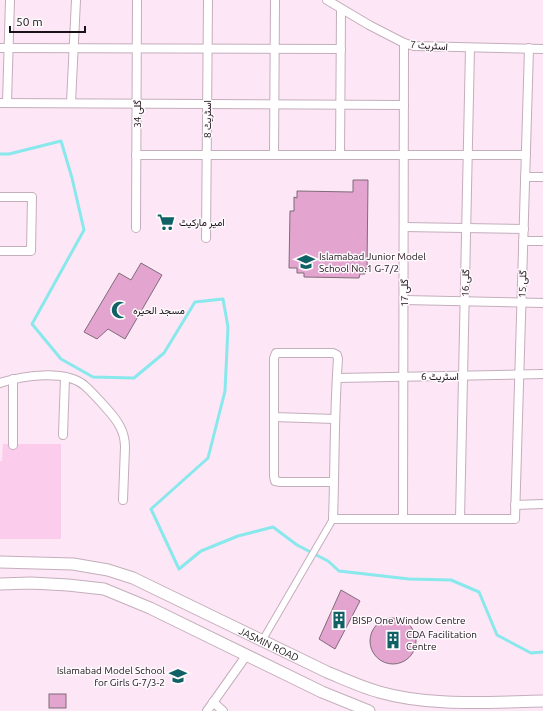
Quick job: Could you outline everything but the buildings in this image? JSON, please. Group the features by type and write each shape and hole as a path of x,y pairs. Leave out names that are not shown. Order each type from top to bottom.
{"street":[{"path":"10,0 9,48 3,103 404,105"},
{"path":"71,103 76,0"},
{"name":"گلی 34","path":"136,228 137,0"},
{"name":"اسٹریٹ 8","path":"206,238 208,0"},
{"path":"274,0 274,155"},
{"name":"اسٹریٹ 7","path":"327,0 341,10 404,43 414,46 543,49"},
{"path":"340,155 341,10"},
{"name":"گلی 17","path":"403,519 404,43"},
{"path":"0,48 341,49"},
{"name":"گلی 16","path":"460,519 470,48"},
{"name":"گلی 15","path":"460,519 515,519 529,48"},
{"path":"136,155 526,155"},
{"path":"525,177 543,177"},
{"path":"0,197 32,197 31,251 0,251"},
{"path":"404,227 524,229"},
{"path":"523,241 543,241"},
{"path":"404,300 543,303"},
{"path":"262,641 333,520 338,359 337,354 276,353 274,358 275,481 334,482"},
{"name":"اسٹریٹ 6","path":"337,378 543,374"},
{"path":"0,383 13,379 42,375 64,377 83,384 117,421 125,440 123,500"},
{"path":"64,377 64,435"},
{"path":"13,379 13,445"},
{"path":"274,417 335,419"},
{"path":"515,505 543,504"},
{"path":"333,520 460,519"},
{"name":"JASMIN ROAD","path":"0,562 73,564 108,570 133,578 262,641 356,684 379,692 431,706 543,701"},
{"name":"JASMIN ROAD","path":"0,584 31,583 104,589 150,608 322,692 369,711"},
{"path":"207,711 246,656"},
{"path":"213,702 223,711"}],"shaded area":[{"path":"3,444 61,444 61,539 0,539 0,461 2,461"}],"waterway":[{"path":"0,154 9,154 61,141 72,178 84,230 32,324 61,359 93,377 134,378 164,353 195,302 223,299 228,327 225,391 208,458 151,509 179,569 201,551 238,536 273,527 297,545 328,561 339,571 409,579 451,580 479,592 497,635 531,653 543,652"}],"place":[{"name":"امیر مارکیٹ","path":"166,222"},
{"name":"Islamabad Junior Model School No.1 G-7/2","path":"306,262"},
{"name":"مسجد الحیرہ","path":"120,310"},
{"name":"BISP One Window Centre","path":"339,620"},
{"name":"CDA Facilitation Centre","path":"393,640"},
{"name":"Islamabad Model School for Girls G-7/3-2","path":"178,676"}]}
